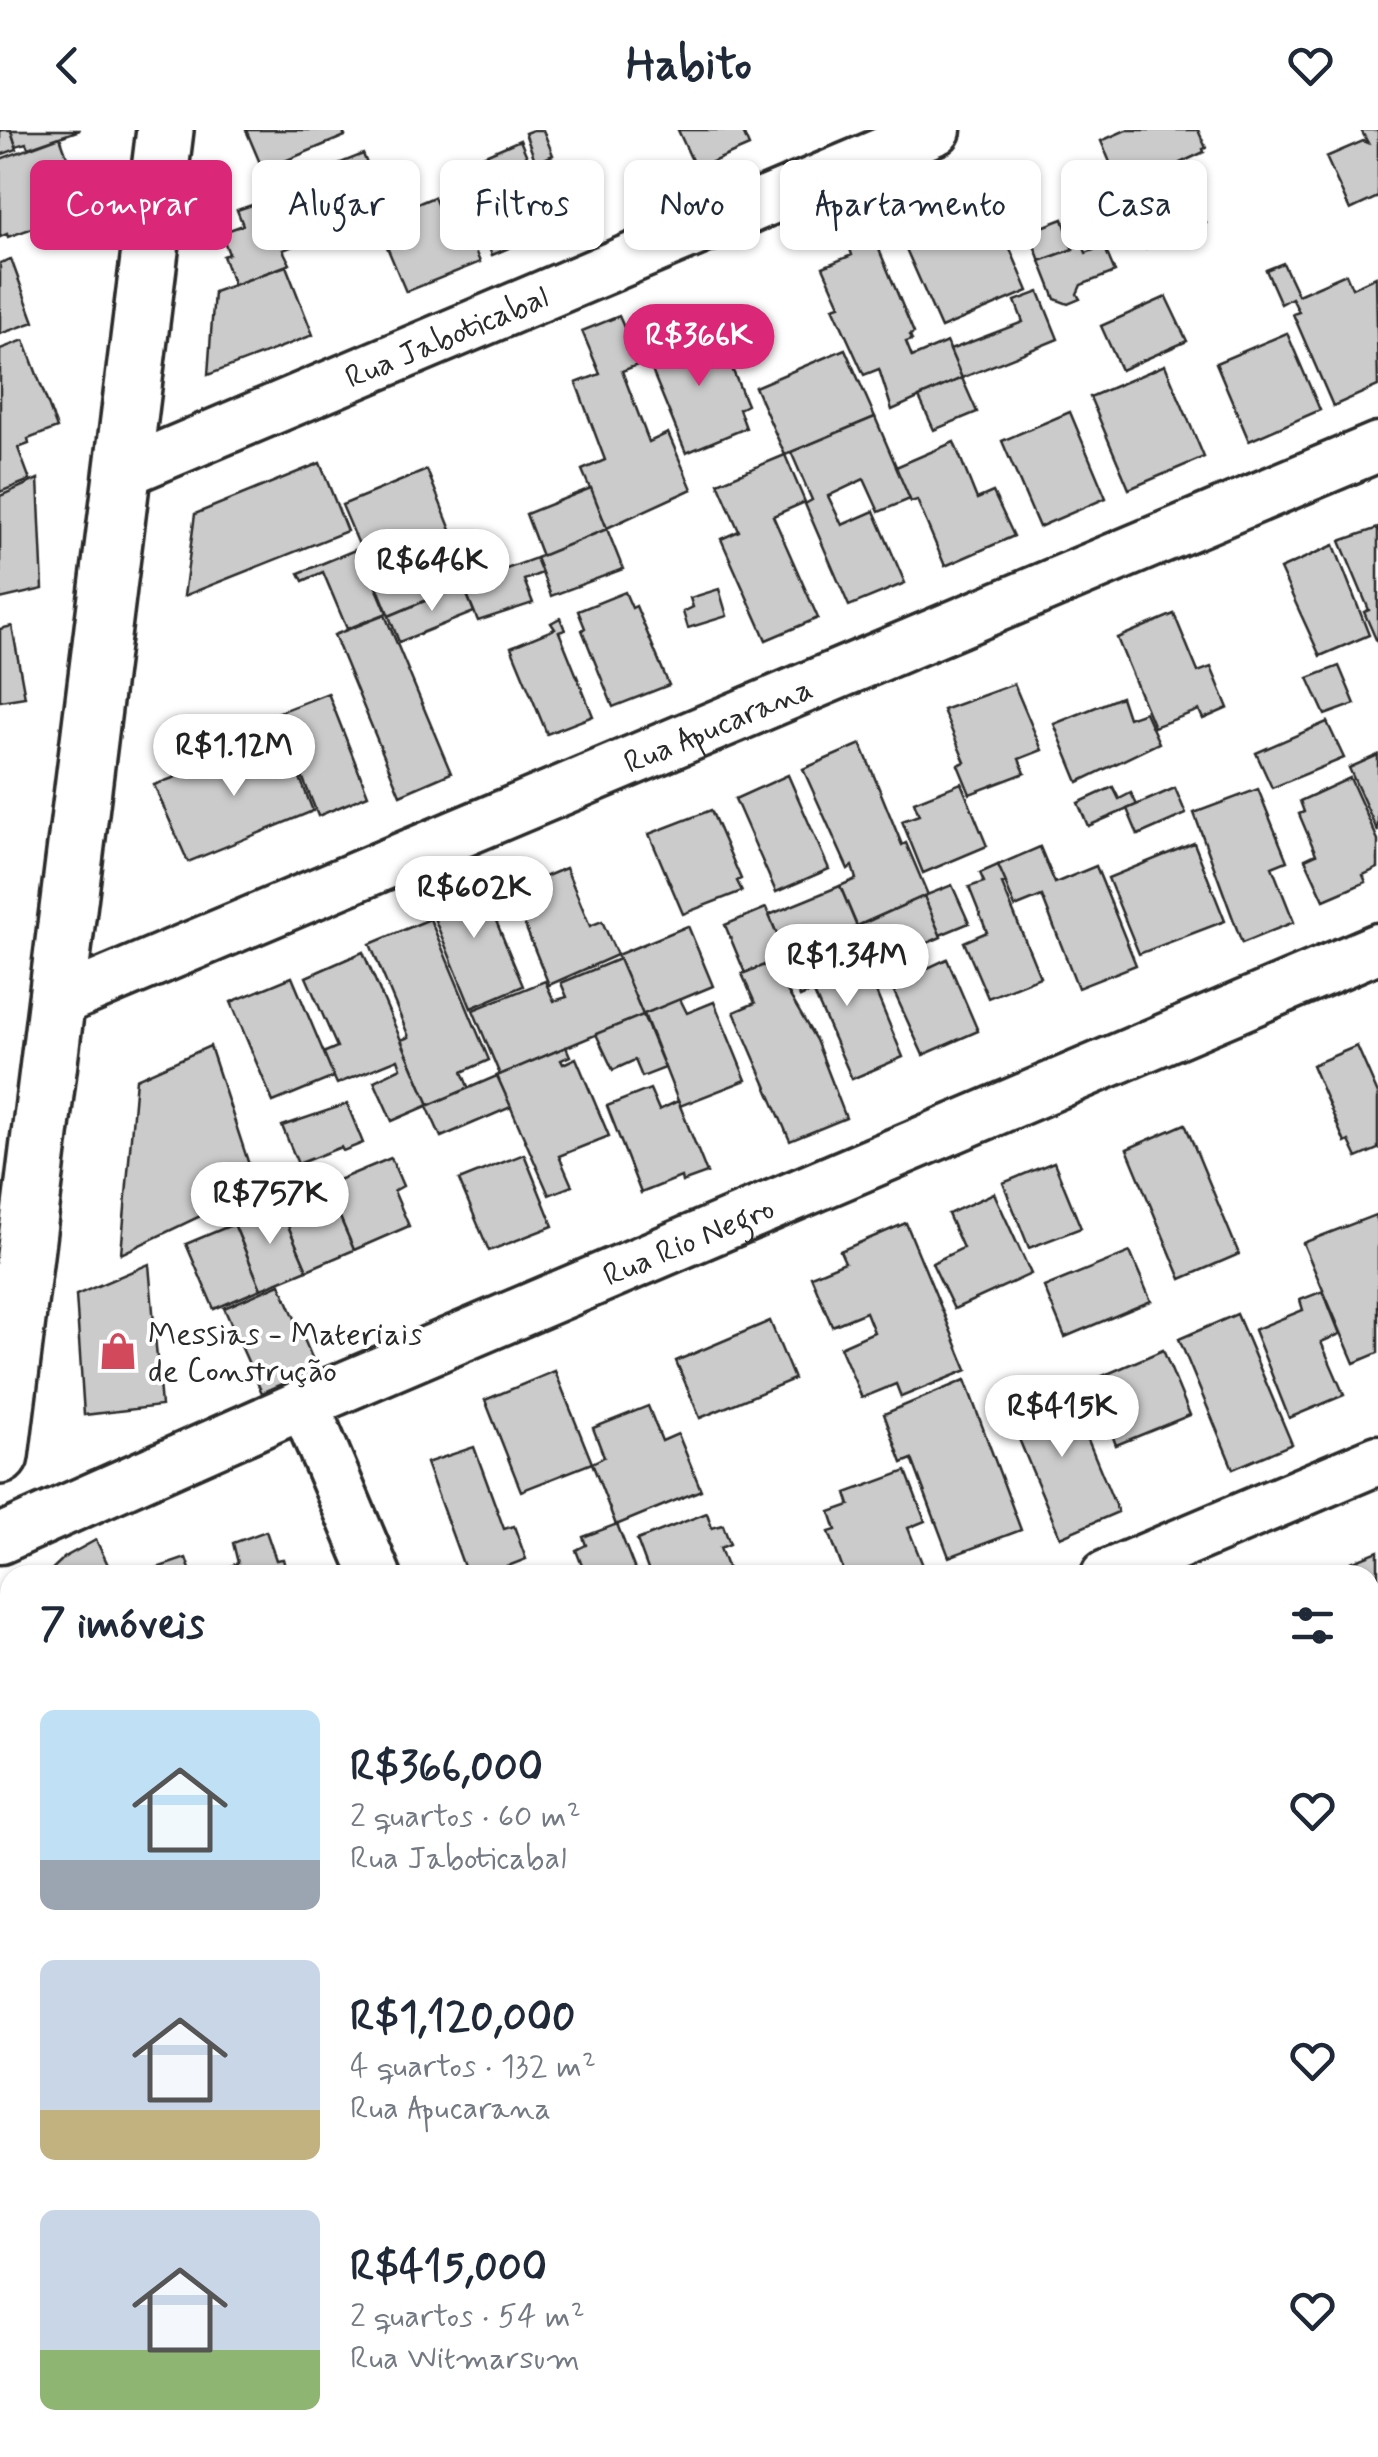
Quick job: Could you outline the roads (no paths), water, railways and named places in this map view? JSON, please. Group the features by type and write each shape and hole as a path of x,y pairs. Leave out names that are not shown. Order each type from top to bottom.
{"main road":[{"path":"0,1456 165,130"}],"street":[{"name":"Rua Jaboticabal","path":"122,473 936,130"},
{"name":"Rua Apucarana","path":"56,1004 1378,447"},
{"name":"Rua Rio Negro","path":"0,1539 304,1404 1378,948"},
{"path":"304,1404 372,1565"},
{"path":"1130,1565 1378,1460"}],"place":[{"name":"Messias - Materiais de Construção","path":"118,1351"}]}
